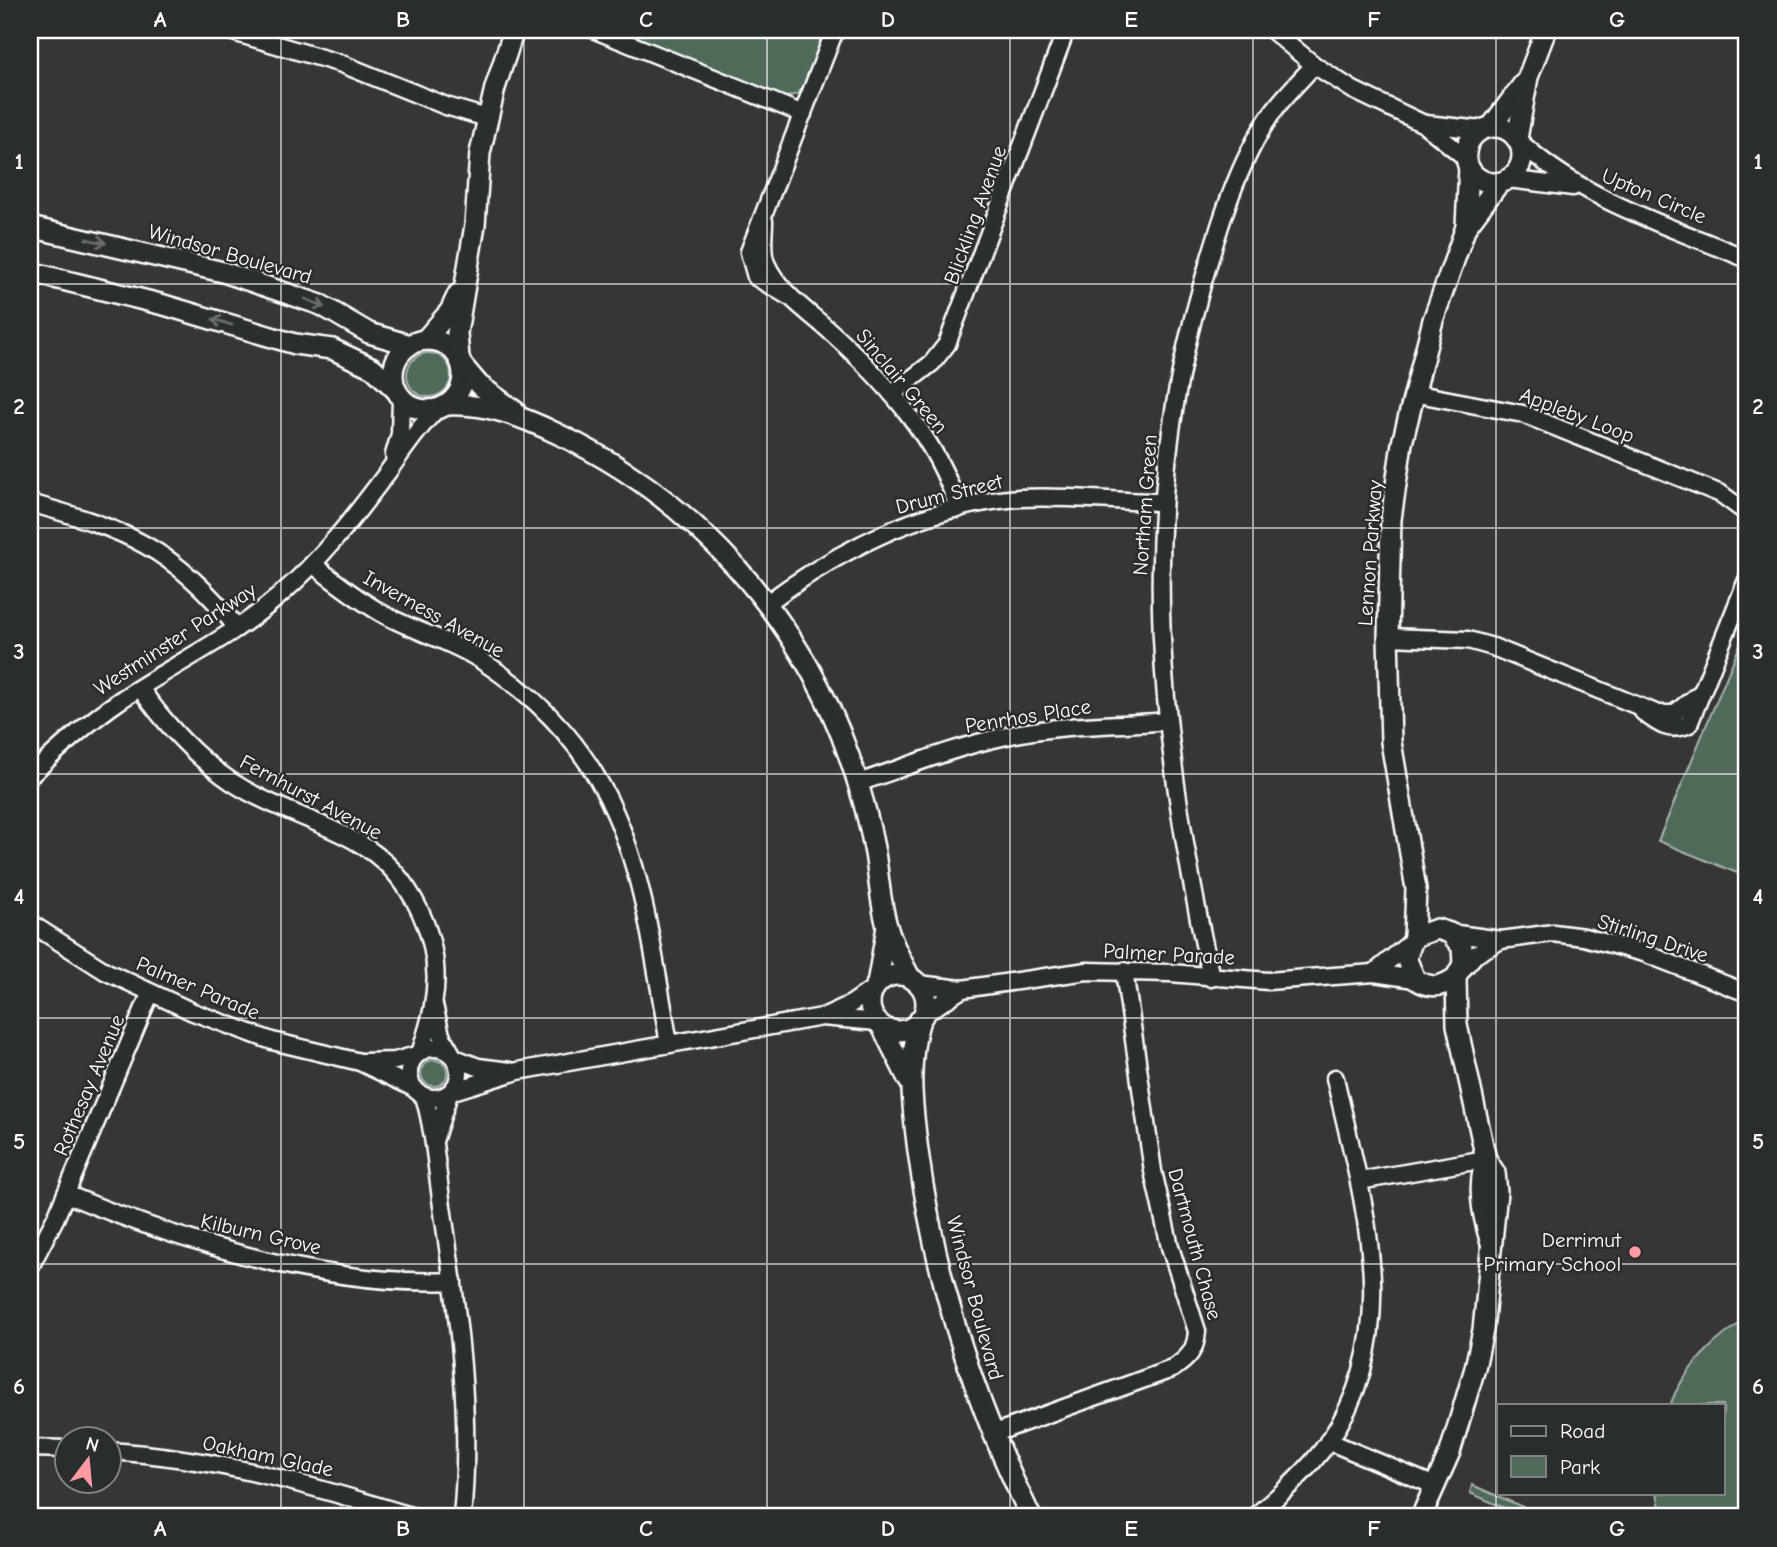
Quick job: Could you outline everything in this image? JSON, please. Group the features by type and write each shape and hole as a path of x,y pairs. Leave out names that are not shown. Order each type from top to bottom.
{"street":[{"path":"226,30 263,35 446,106 487,118"},
{"path":"442,408 461,388 457,333 487,118 514,30"},
{"path":"595,30 803,114"},
{"name":"Sinclair Green","path":"835,30 750,252 750,265 756,277 766,286 790,297 845,344 892,394 932,447 953,489 958,509"},
{"name":"Blickling Avenue","path":"892,394 932,363 947,344 1066,30"},
{"path":"1272,30 1314,65 1353,90 1424,124 1468,163 1481,180 1503,181 1520,167 1522,159 1518,140 1528,77 1546,30"},
{"name":"Northam Green","path":"1211,978 1191,881 1168,721 1160,632 1163,502 1174,411 1188,342 1231,198 1263,128 1280,102 1314,65"},
{"path":"1468,163 1470,141 1487,128 1528,77"},
{"path":"1424,124 1506,129 1518,140"},
{"name":"Upton Circle","path":"1518,140 1545,165 1582,188 1747,259"},
{"name":"Lennon Parkway","path":"1457,1025 1439,998 1419,982 1407,966 1416,889 1391,742 1388,636 1391,519 1413,393 1433,320 1466,227 1468,163"},
{"name":"Upton Circle","path":"1503,181 1582,188"},
{"name":"Lennon Parkway","path":"1466,227 1503,181"},
{"name":"Windsor Boulevard","path":"30,227 223,272 321,305 369,333 417,342"},
{"path":"30,272 164,304 295,344 332,349 373,368 416,409 471,404 524,417"},
{"path":"399,394 393,380 396,360 450,311 465,281"},
{"path":"417,342 445,344 479,385 524,417 601,457 655,493 704,534 766,604 821,690 858,783 875,850 887,926 925,998 922,1017 906,1030 897,1031 879,1023 822,1017"},
{"name":"Appleby Loop","path":"1413,393 1523,414 1721,494 1747,498"},
{"name":"Westminster Parkway","path":"391,468 400,434 399,394"},
{"name":"Westminster Parkway","path":"30,776 75,735 140,688 191,659 237,628 314,565 391,468 419,427 442,408"},
{"name":"Appleby Loop","path":"1721,494 1747,513"},
{"name":"Drum Street","path":"766,604 852,547 907,524 958,509 1017,498 1084,497 1163,502"},
{"path":"30,503 106,525 149,545 193,577 237,628"},
{"name":"Inverness Avenue","path":"314,565 384,614 477,658 518,686 552,718 589,762 614,806 631,848 669,1044"},
{"path":"1388,636 1468,640 1493,647 1638,708 1658,714 1674,713 1699,694 1747,580"},
{"name":"Fernhurst Avenue","path":"140,688 179,737 232,782 282,810 359,843 392,870 415,900 430,937 434,961 434,1003 442,1035 453,1056"},
{"name":"Penrhos Place","path":"858,783 944,752 1002,736 1057,727 1168,721"},
{"name":"Lennon Parkway","path":"1416,889 1447,932 1457,939 1464,955 1458,975 1457,1025 1486,1159 1495,1173 1497,1192 1497,1214 1490,1240 1488,1290 1475,1368 1466,1402 1421,1517"},
{"name":"Palmer Parade","path":"30,923 80,956 150,994 251,1034 360,1062 419,1092"},
{"path":"879,1023 870,1006 887,926"},
{"path":"1374,973 1428,929 1447,932"},
{"name":"Stirling Drive","path":"1447,932 1501,940 1553,933 1584,937 1644,953 1747,993"},
{"name":"Stirling Drive","path":"1458,975 1475,955 1501,940"},
{"name":"Palmer Parade","path":"914,981 962,989 1087,971 1124,971 1268,981 1374,973 1419,982"},
{"name":"Dartmouth Chase","path":"992,1434 1172,1369 1191,1354 1197,1342 1197,1332 1170,1247 1153,1171 1124,971"},
{"path":"1419,982 1441,986 1458,975"},
{"path":"419,1092 441,1098 451,1092 518,1071 822,1017 851,1004 893,976 914,981"},
{"name":"Palmer Parade","path":"922,1017 962,989"},
{"name":"Rothesay Avenue","path":"30,1267 66,1194 150,994"},
{"name":"Fernhurst Avenue","path":"419,1053 434,1003"},
{"name":"Windsor Boulevard","path":"922,1017 913,1048 910,1082 926,1201 940,1266 963,1350 992,1434 1031,1517"},
{"name":"Windsor Boulevard","path":"879,1023 910,1082"},
{"path":"462,1517 466,1406 453,1281 434,1142 419,1092 409,1074 419,1053 437,1047 478,1067 518,1071"},
{"name":"Palmer Parade","path":"360,1062 395,1061 419,1053"},
{"path":"434,1142 451,1092 460,1078 453,1056"},
{"path":"1254,1517 1297,1478 1328,1441 1341,1420 1358,1377 1373,1308 1374,1272 1359,1181 1335,1078"},
{"path":"1359,1181 1486,1159"},
{"name":"Kilburn Grove","path":"66,1194 150,1227 272,1261 393,1279 453,1281"},
{"path":"1328,1441 1435,1486"},
{"path":"30,1448 52,1449"},
{"name":"Oakham Glade","path":"122,1452 192,1460 283,1478 414,1517"}],"green space":[{"path":"618,30 825,30 803,87 798,94 786,97"},
{"path":"429,353 445,359 451,375 445,391 429,397 413,391 407,375 413,359"},
{"path":"1747,628 1747,877 1658,841"},
{"path":"434,1060 443,1064 447,1073 443,1082 434,1086 425,1082 421,1073 425,1064"},
{"path":"1747,1319 1747,1517 1662,1517 1657,1494 1724,1494 1724,1404 1670,1404 1692,1367 1723,1336"},
{"path":"1472,1485 1546,1517 1525,1517 1470,1493"}],"place":[{"name":"Derrimut Primary School","path":"1635,1252"}]}
